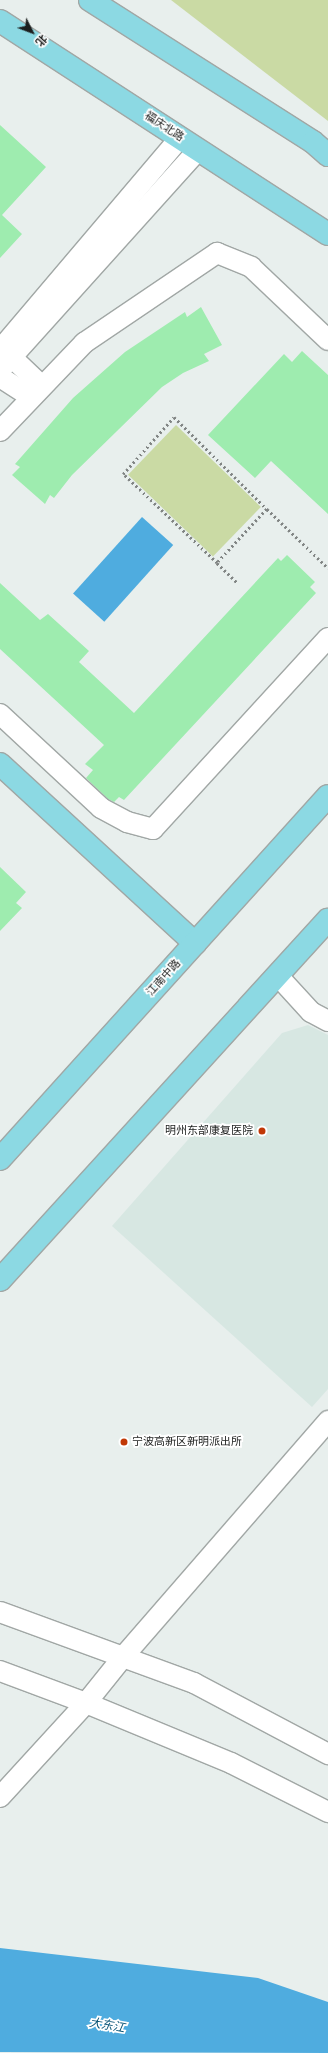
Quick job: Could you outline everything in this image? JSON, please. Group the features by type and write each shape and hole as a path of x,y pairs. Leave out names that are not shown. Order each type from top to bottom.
{"main road":[{"path":"90,0 313,142 328,155"},
{"name":"福庆北路","path":"0,21 328,234"},
{"path":"0,764 195,943"},
{"name":"江南中路","path":"0,1159 328,796"},
{"path":"0,1280 328,920"}],"street":[{"path":"3,356 180,138"},
{"path":"3,356 198,150"},
{"path":"0,431 36,391 84,343 217,253 251,267 328,340"},
{"path":"3,356 36,391"},
{"path":"0,376 36,391"},
{"path":"0,714 101,808 127,822 153,829 328,638"},
{"path":"278,976 310,1012 328,1021"},
{"path":"0,1797 86,1703 123,1657 328,1421"},
{"path":"0,1612 194,1683 328,1754"},
{"path":"0,1671 86,1703 232,1763 328,1812"}],"path":[{"path":"238,584 122,474 174,417 328,568"},
{"path":"217,563 268,509"}],"shaded area":[{"name":"明州东部康复医院","path":"308,1025 328,1035 328,1389 312,1407 112,1226 282,1033"}],"green space":[{"path":"171,0 328,0 328,121"},
{"path":"176,425 261,507 213,557 128,475"}],"water":[{"path":"142,517 173,545 104,622 73,594"},
{"name":"大东江","path":"0,1948 258,1978 328,2002 328,2053 0,2052"}],"building":[{"path":"0,125 46,167 2,215 22,234 0,258"},
{"path":"201,307 222,345 204,354 209,361 183,373 162,387 72,475 54,498 50,495 45,504 12,475 20,467 15,464 73,398 125,352 185,312 187,317"},
{"path":"302,351 328,375 328,514 271,461 255,478 208,435 284,354 292,362"},
{"path":"287,555 315,582 310,587 316,593 124,800 119,797 114,802 108,799 86,778 93,770 85,764 104,745 0,649 0,583 40,620 48,614 89,651 79,662 134,713 278,558 281,561"},
{"path":"0,867 26,892 16,903 22,908 0,931"}],"place":[{"name":"明州东部康复医院","path":"262,1131"},
{"name":"宁波高新区新明派出所","path":"124,1442"}]}
